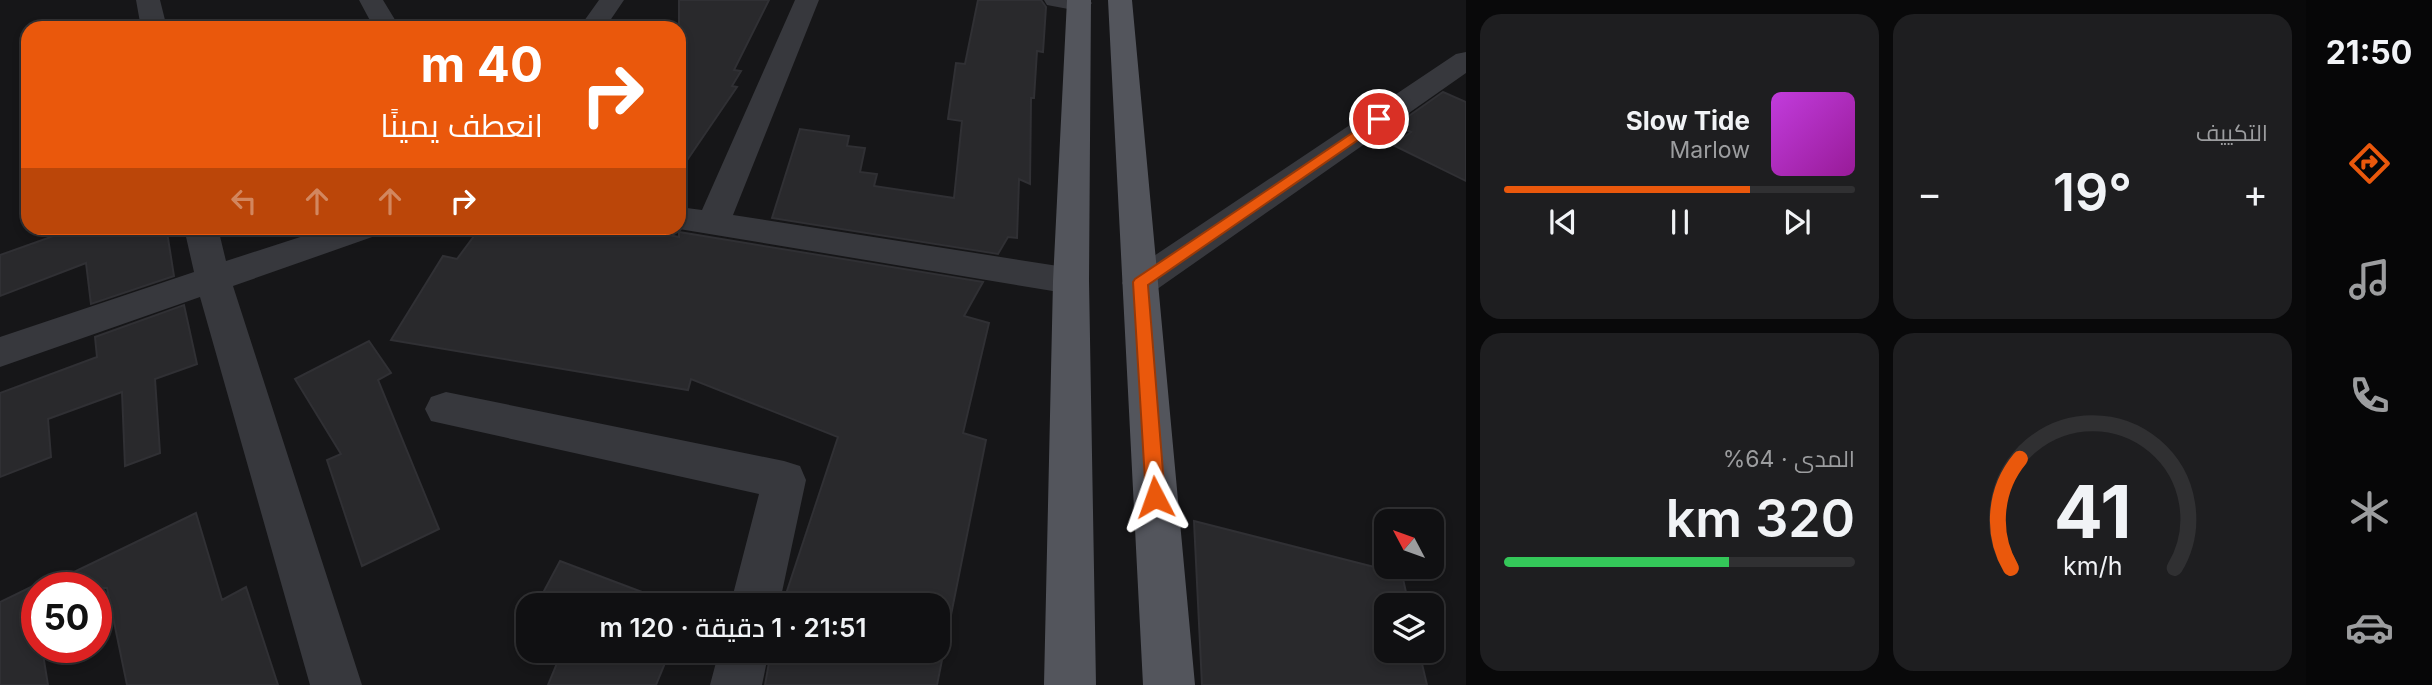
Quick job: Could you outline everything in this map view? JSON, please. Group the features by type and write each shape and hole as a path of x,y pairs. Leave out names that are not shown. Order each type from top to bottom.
{"main road":[{"path":"1120,0 1169,685"},
{"path":"1070,685 1072,1"}],"street":[{"path":"148,0 153,21"},
{"path":"371,0 383,21"},
{"path":"597,21 612,0"},
{"path":"713,224 807,0"},
{"path":"1140,282 1466,60"},
{"path":"686,219 1071,281"},
{"path":"203,235 336,685"},
{"path":"0,352 343,235"},
{"path":"446,409 784,480 757,593"},
{"path":"736,685 741,663"}],"building":[{"path":"679,0 769,0 734,70 741,71 732,86 737,87 686,162 686,21 679,21"},
{"path":"978,0 1041,0 1046,7 1043,52 1037,51 1034,98 1031,98 1030,184 1019,179 1017,238 1008,237 998,254 772,218 800,129 849,136 847,146 865,148 860,172 877,174 874,186 954,198 962,121 948,119 956,63 965,64"},
{"path":"1443,92 1466,102 1466,181 1393,145 1411,132 1396,125"},
{"path":"686,233 983,282 964,316 989,323 963,433 986,440 950,620 950,593 786,593 838,437 691,379 688,390 391,340 443,256 457,259 475,235 679,237"},
{"path":"56,235 167,235 174,276 91,304 86,263 0,296 0,255"},
{"path":"184,305 197,364 155,379 160,453 125,466 122,392 48,419 51,457 0,477 0,393 97,357 95,337"},
{"path":"369,341 391,373 378,380 439,529 362,566 327,460 341,454 295,379"},
{"path":"196,513 222,600 246,587 278,685 127,685 112,612 112,572 74,572"},
{"path":"1194,521 1374,567 1374,579 1403,579 1406,593 1374,593 1374,663 1422,663 1427,685 1202,685"},
{"path":"560,561 645,593 543,593"},
{"path":"21,592 21,663 44,663 48,685 0,685 0,602"},
{"path":"557,663 665,663 656,685 548,685"},
{"path":"769,663 941,663 937,685 765,685"}],"route":[{"path":"1155,497 1140,282 1379,119"}]}
